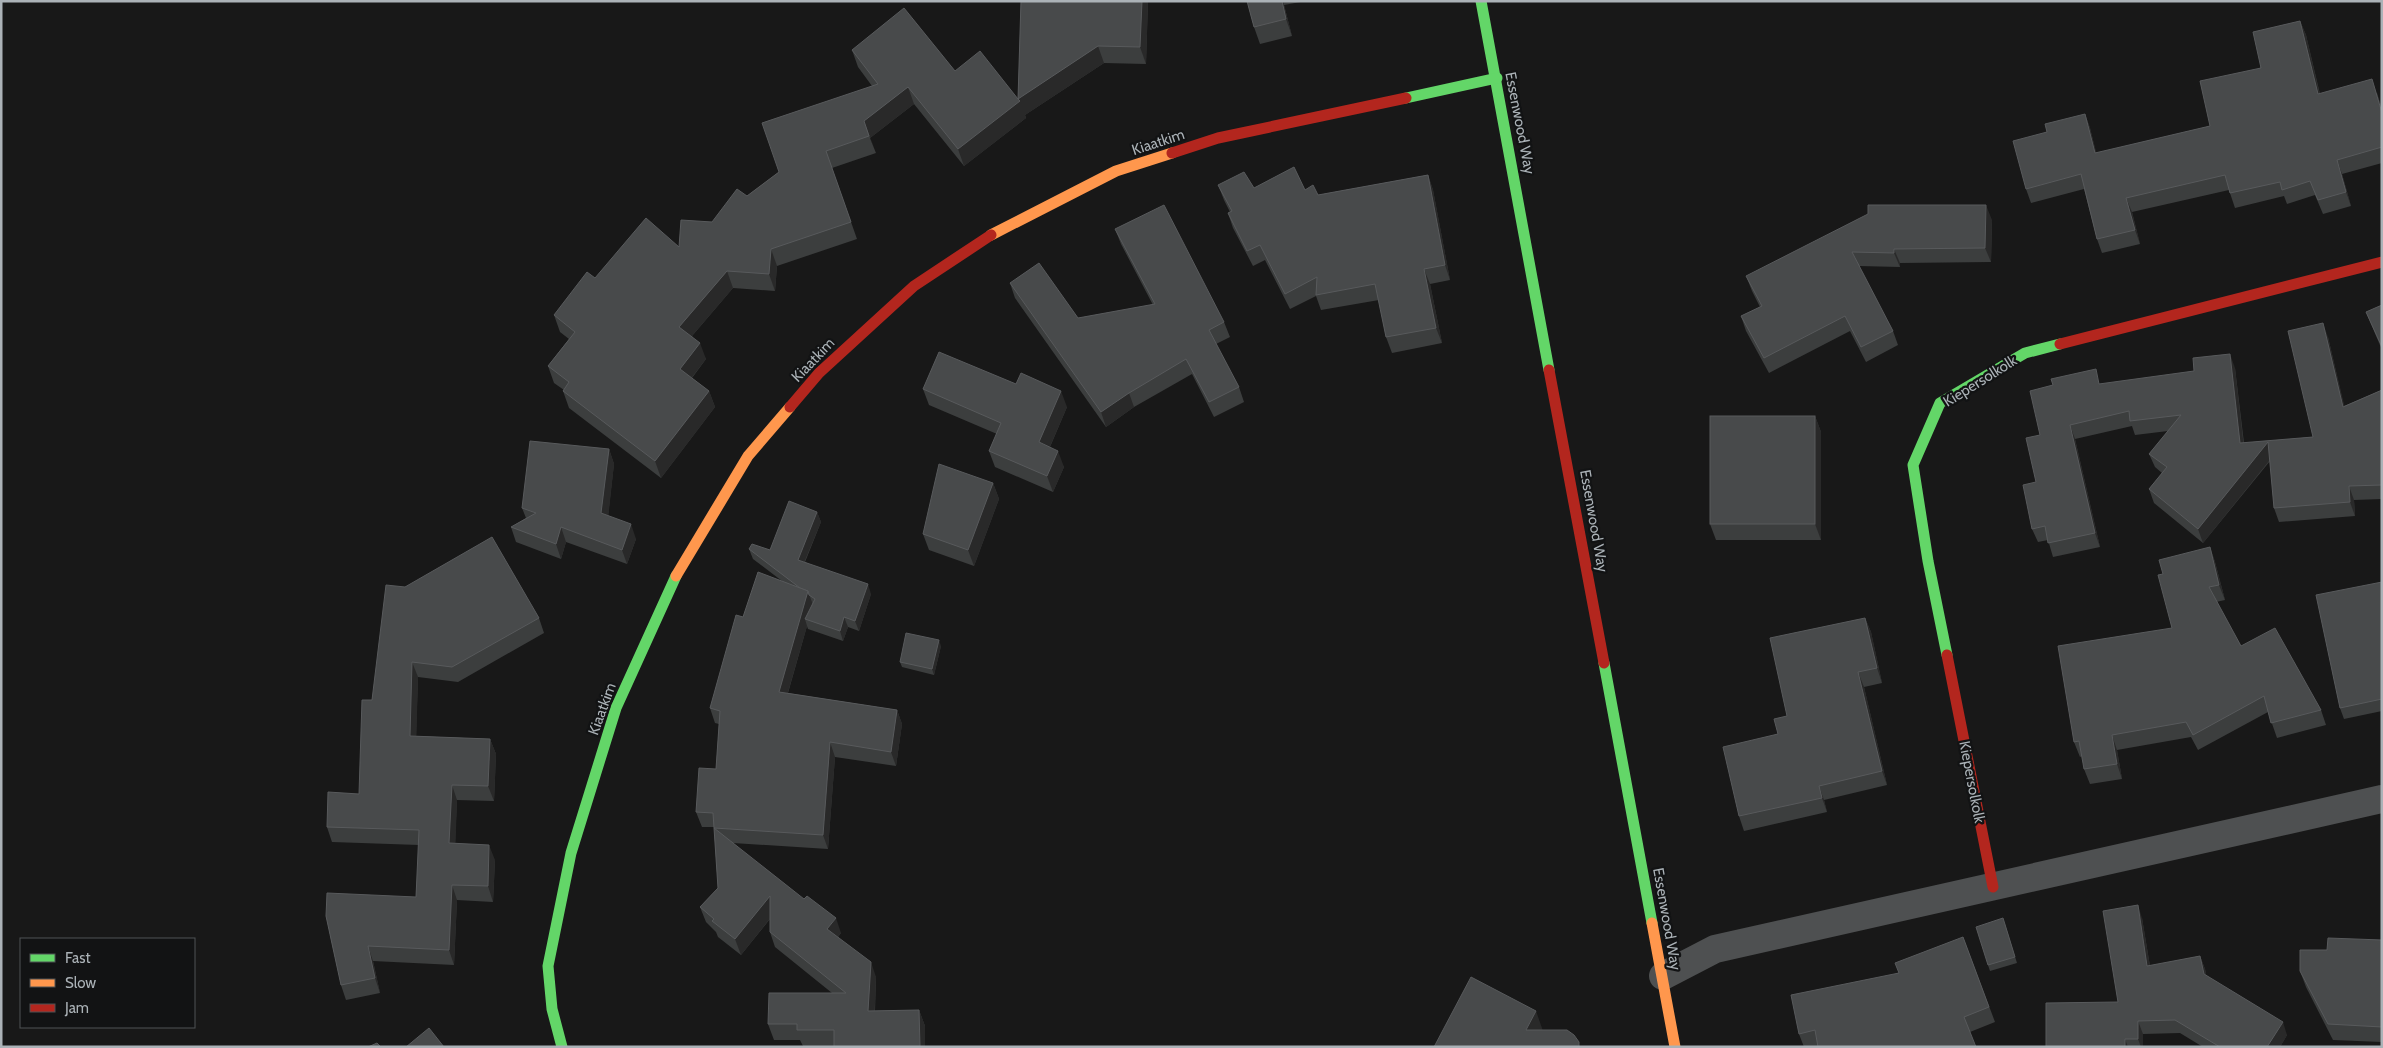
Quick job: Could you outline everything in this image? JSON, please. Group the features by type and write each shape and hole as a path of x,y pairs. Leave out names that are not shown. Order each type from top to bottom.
{"street":[{"name":"Essenwood Way","path":"1481,1 1497,78 1675,1047"},
{"name":"Kiaatkim","path":"562,1047 552,1009 548,966 571,852 616,708 680,567 748,456 818,373 914,286 992,235 1116,171 1218,138 1497,78"},
{"name":"Kiepersolkolk","path":"1993,887 1928,561 1913,464 1940,403 2025,353 2382,262"},
{"path":"1662,976 1715,949 2382,799"}],"building":[{"path":"1021,1 1142,1 1140,47 1098,46 1018,99"},
{"path":"1247,1 1282,1 1286,19 1254,27"},
{"path":"904,8 955,71 980,51 1020,101 958,149 908,87 864,121 869,136 826,151 851,222 771,249 769,274 727,271 679,327 700,343 680,369 709,391 655,461 563,391 569,382 548,366 575,332 554,315 587,272 595,278 646,218 679,247 681,220 712,222 737,189 747,196 779,172 762,123 878,84 852,50"},
{"path":"2300,21 2318,94 2372,79 2382,113 2382,147 2337,160 2346,192 2318,200 2310,181 2282,190 2280,182 2230,193 2225,175 2126,198 2135,230 2097,239 2081,174 2026,189 2013,141 2047,132 2045,124 2085,114 2095,153 2210,126 2200,81 2261,68 2253,32"},
{"path":"1294,167 1305,190 1313,185 1318,195 1428,175 1445,265 1424,269 1436,328 1386,337 1375,284 1316,295 1317,277 1285,294 1260,245 1247,251 1228,213 1232,211 1218,185 1244,172 1254,188"},
{"path":"1164,205 1224,322 1209,330 1239,387 1209,402 1186,359 1101,412 1010,283 1039,263 1078,318 1155,304 1115,229"},
{"path":"1868,205 1986,205 1985,248 1894,249 1894,253 1852,252 1893,331 1861,347 1845,316 1764,358 1741,316 1762,306 1746,276 1868,214"},
{"path":"2382,305 2382,347 2366,312"},
{"path":"2323,323 2343,407 2382,390 2382,485 2349,486 2350,502 2274,508 2268,442 2198,529 2149,489 2167,467 2149,454 2181,415 2130,421 2129,411 2070,425 2095,533 2048,543 2045,526 2032,529 2023,485 2036,482 2026,438 2040,435 2030,391 2053,385 2051,379 2096,369 2099,384 2194,371 2193,358 2230,354 2240,443 2313,437 2288,331"},
{"path":"939,352 1016,384 1021,373 1061,391 1039,442 1058,451 1047,476 989,451 1001,423 923,389"},
{"path":"1710,416 1815,416 1815,524 1710,524"},
{"path":"530,441 609,449 601,513 631,524 622,550 561,527 556,544 511,527 536,513 522,508"},
{"path":"939,464 993,483 968,550 923,534"},
{"path":"789,501 817,512 798,560 868,584 855,621 844,617 840,631 805,619 815,599 809,595 808,591 800,588 749,549 752,544 770,550"},
{"path":"492,537 539,618 452,667 412,662 410,736 490,739 488,786 452,785 449,843 489,845 488,886 452,885 449,950 368,946 375,978 341,985 326,916 327,893 416,897 419,830 327,827 328,792 359,794 362,700 372,700 386,585 405,587"},
{"path":"2210,547 2219,585 2209,587 2241,646 2275,628 2321,710 2271,723 2264,696 2193,735 2186,722 2112,735 2117,764 2084,769 2079,741 2074,742 2058,646 2172,628 2158,575 2163,574 2159,560"},
{"path":"758,572 808,591 779,692 897,710 891,752 830,742 823,835 714,828 713,813 696,812 699,768 716,769 720,711 710,708 736,615 743,617"},
{"path":"2382,582 2382,699 2340,708 2316,595"},
{"path":"1865,618 1877,668 1858,672 1882,771 1819,786 1822,798 1739,816 1723,747 1778,734 1774,719 1787,716 1770,638"},
{"path":"906,633 939,640 932,669 900,662"},
{"path":"714,828 804,899 807,896 836,918 827,929 871,962 868,1011 919,1010 920,1047 834,1047 834,1030 797,1030 797,1024 768,1024 769,993 846,993 770,932 770,896 735,939 712,921 714,919 700,907 718,888"},
{"path":"2138,905 2147,966 2200,956 2204,974 2283,1022 2267,1047 2220,1047 2175,1020 2138,1021 2138,1039 2125,1039 2125,1047 2046,1047 2046,1003 2118,1002 2103,911"},
{"path":"2003,918 2015,957 1988,965 1976,927"},
{"path":"1963,937 1989,1007 1964,1017 1976,1047 1818,1047 1815,1030 1799,1034 1791,995 1899,973 1895,963"},
{"path":"2328,938 2382,940 2382,1027 2328,1024 2300,971 2300,950 2327,950"},
{"path":"1471,977 1536,1011 1526,1030 1567,1030 1579,1042 1579,1047 1434,1047"},
{"path":"429,1028 444,1047 406,1047"},
{"path":"377,1043 381,1047 368,1047"}],"traffic: fast":[{"path":"1481,1 1549,370"},
{"path":"1406,98 1497,78"},
{"path":"1947,655 1928,561 1913,465 1940,403 2025,353 2060,344"},
{"path":"562,1047 552,1009 548,966 571,853 616,708 676,576"},
{"path":"1604,663 1652,923"}],"traffic: slow":[{"path":"991,235 1116,171 1172,153"},
{"path":"676,576 748,456 790,407"},
{"path":"1652,923 1675,1047"}],"traffic: jam":[{"path":"1172,153 1218,138 1406,98"},
{"path":"790,407 819,373 914,286 991,235"},
{"path":"2060,344 2382,262"},
{"path":"1549,370 1604,663"},
{"path":"1947,655 1993,887"}]}
